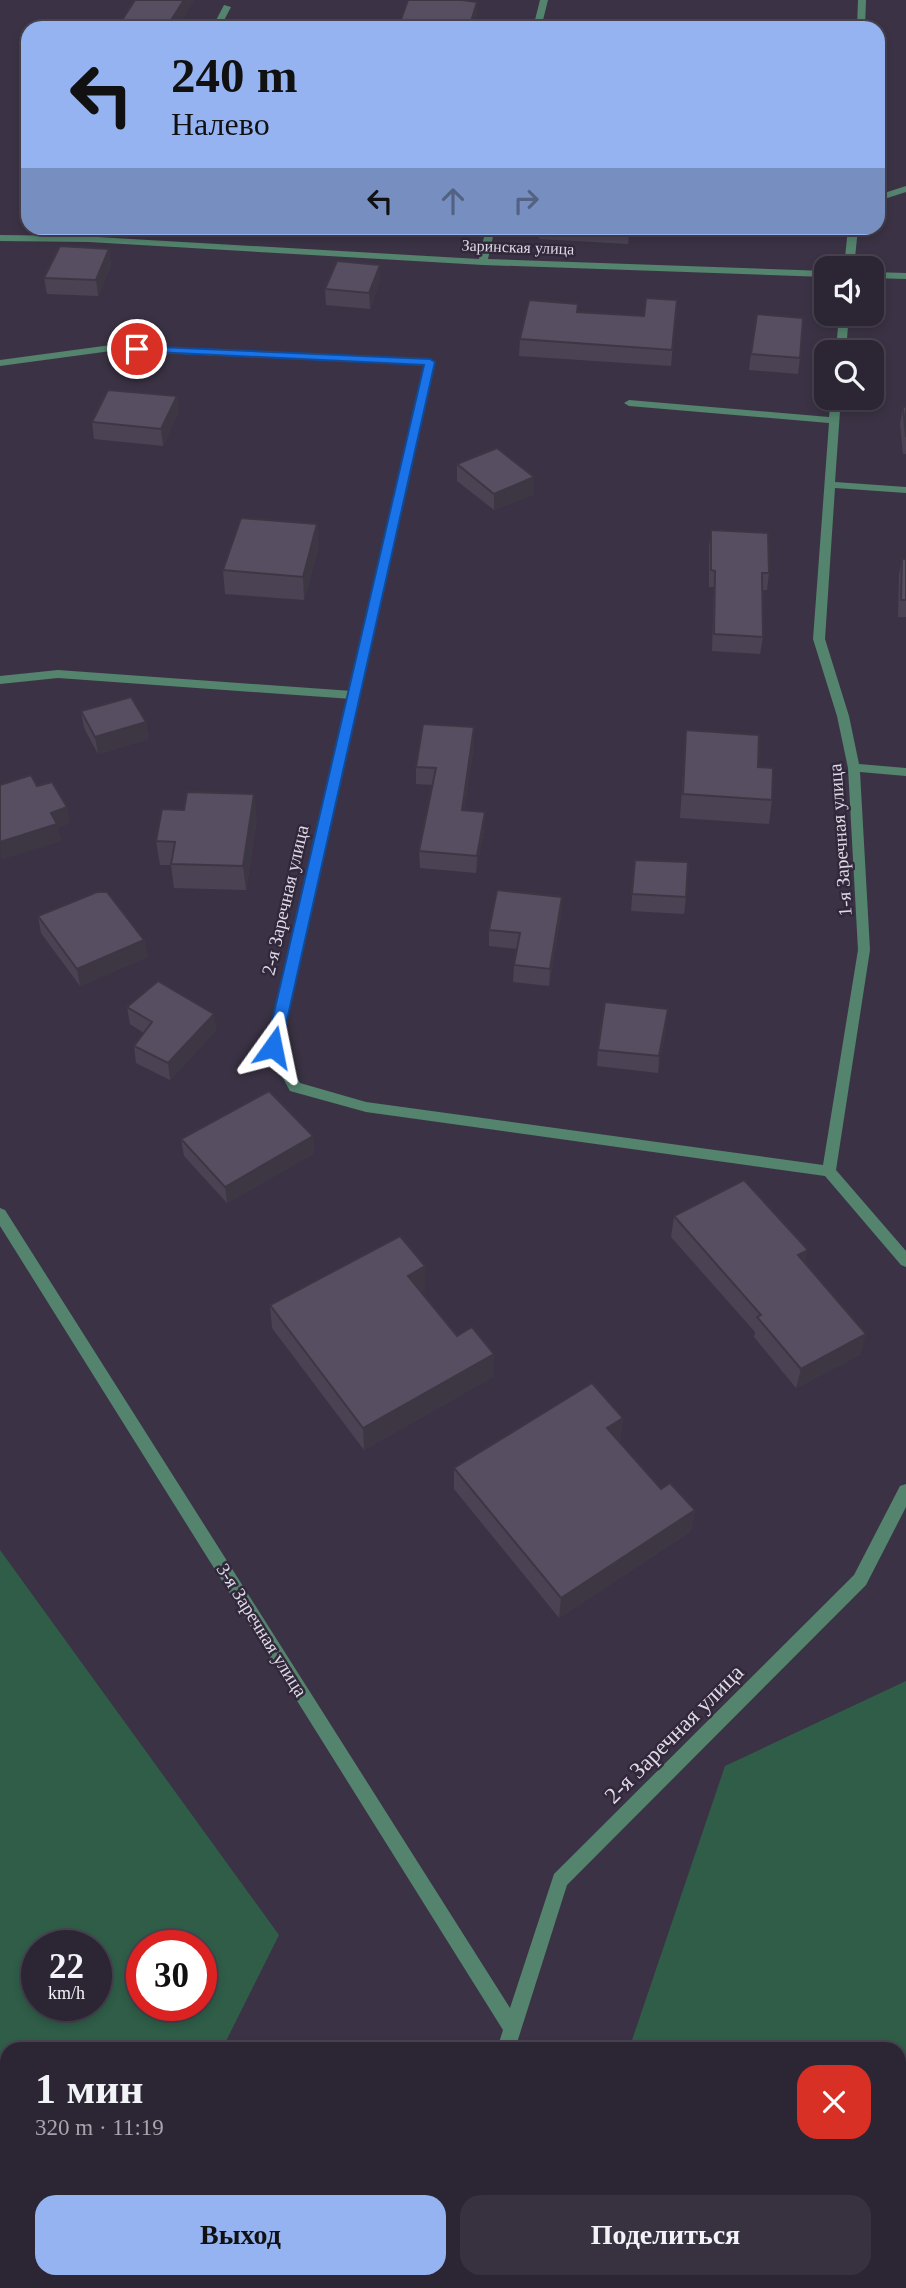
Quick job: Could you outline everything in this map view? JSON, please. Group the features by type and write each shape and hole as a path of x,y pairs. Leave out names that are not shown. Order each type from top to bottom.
{"street":[{"path":"539,21 544,0"},
{"path":"861,21 862,0"},
{"path":"220,21 227,7"},
{"path":"885,196 906,189"},
{"path":"89,239 94,235"},
{"path":"483,262 489,235"},
{"path":"850,256 852,235"},
{"name":"Заринская улица","path":"0,238 89,239 483,262 814,274"},
{"path":"884,275 906,276"},
{"name":"2-я Заречная улица","path":"0,363 111,348 430,362 273,1047 295,1087 366,1107 829,1171"},
{"path":"629,403 834,420"},
{"name":"1-я Заречная улица","path":"829,1171 864,950 854,768 843,716 819,639 835,410"},
{"path":"830,485 906,491"},
{"path":"0,680 58,674 352,695"},
{"path":"854,768 906,772"},
{"path":"829,1171 906,1261"},
{"name":"3-я Заречная улица","path":"0,1214 513,2028"},
{"name":"2-я Заречная улица","path":"513,2028 560,1880 860,1580 906,1491"},
{"path":"508,2042 513,2028"}],"green space":[{"path":"0,1550 279,1935 226,2042 0,2042"},
{"path":"906,1681 906,2042 631,2042 725,1766"}],"building":[{"path":"135,0 184,0 170,21 122,21"},
{"path":"408,0 477,2 471,21 400,21"},
{"path":"60,246 109,249 96,280 44,278"},
{"path":"337,261 380,265 369,293 325,289"},
{"path":"646,298 677,300 672,350 520,339 529,300 578,304 577,312 644,316"},
{"path":"757,314 803,318 800,358 751,354"},
{"path":"108,390 177,396 161,429 92,422"},
{"path":"903,407 906,407 906,437"},
{"path":"497,448 534,477 494,494 457,464"},
{"path":"241,518 317,524 303,577 223,570"},
{"path":"711,530 768,533 769,573 762,573 763,637 714,634 715,571 711,570"},
{"path":"902,559 906,559 906,600 901,600"},
{"path":"131,697 146,722 95,737 81,711"},
{"path":"423,724 474,727 462,810 485,812 477,856 419,851 436,768 416,767"},
{"path":"686,730 759,735 758,767 773,768 772,800 683,794"},
{"path":"31,775 37,786 52,782 67,807 51,813 57,824 0,842 0,785"},
{"path":"187,792 254,794 243,866 171,864 175,842 156,841 162,809 184,810"},
{"path":"635,860 688,862 686,897 632,894"},
{"path":"497,890 562,897 550,969 514,965 520,933 489,930"},
{"path":"97,892 107,892 144,940 77,969 38,916"},
{"path":"158,981 214,1014 168,1063 134,1046 152,1022 127,1007"},
{"path":"605,1002 668,1009 659,1056 598,1050"},
{"path":"269,1091 313,1136 225,1187 181,1139"},
{"path":"744,1180 808,1250 798,1255 866,1334 801,1369 757,1317 761,1315 674,1216"},
{"path":"400,1236 425,1266 408,1276 457,1336 472,1327 494,1354 363,1428 270,1305"},
{"path":"592,1383 623,1418 607,1428 661,1489 670,1483 695,1510 561,1598 454,1468"}],"route":[{"path":"137,349 430,362 273,1047"}]}
